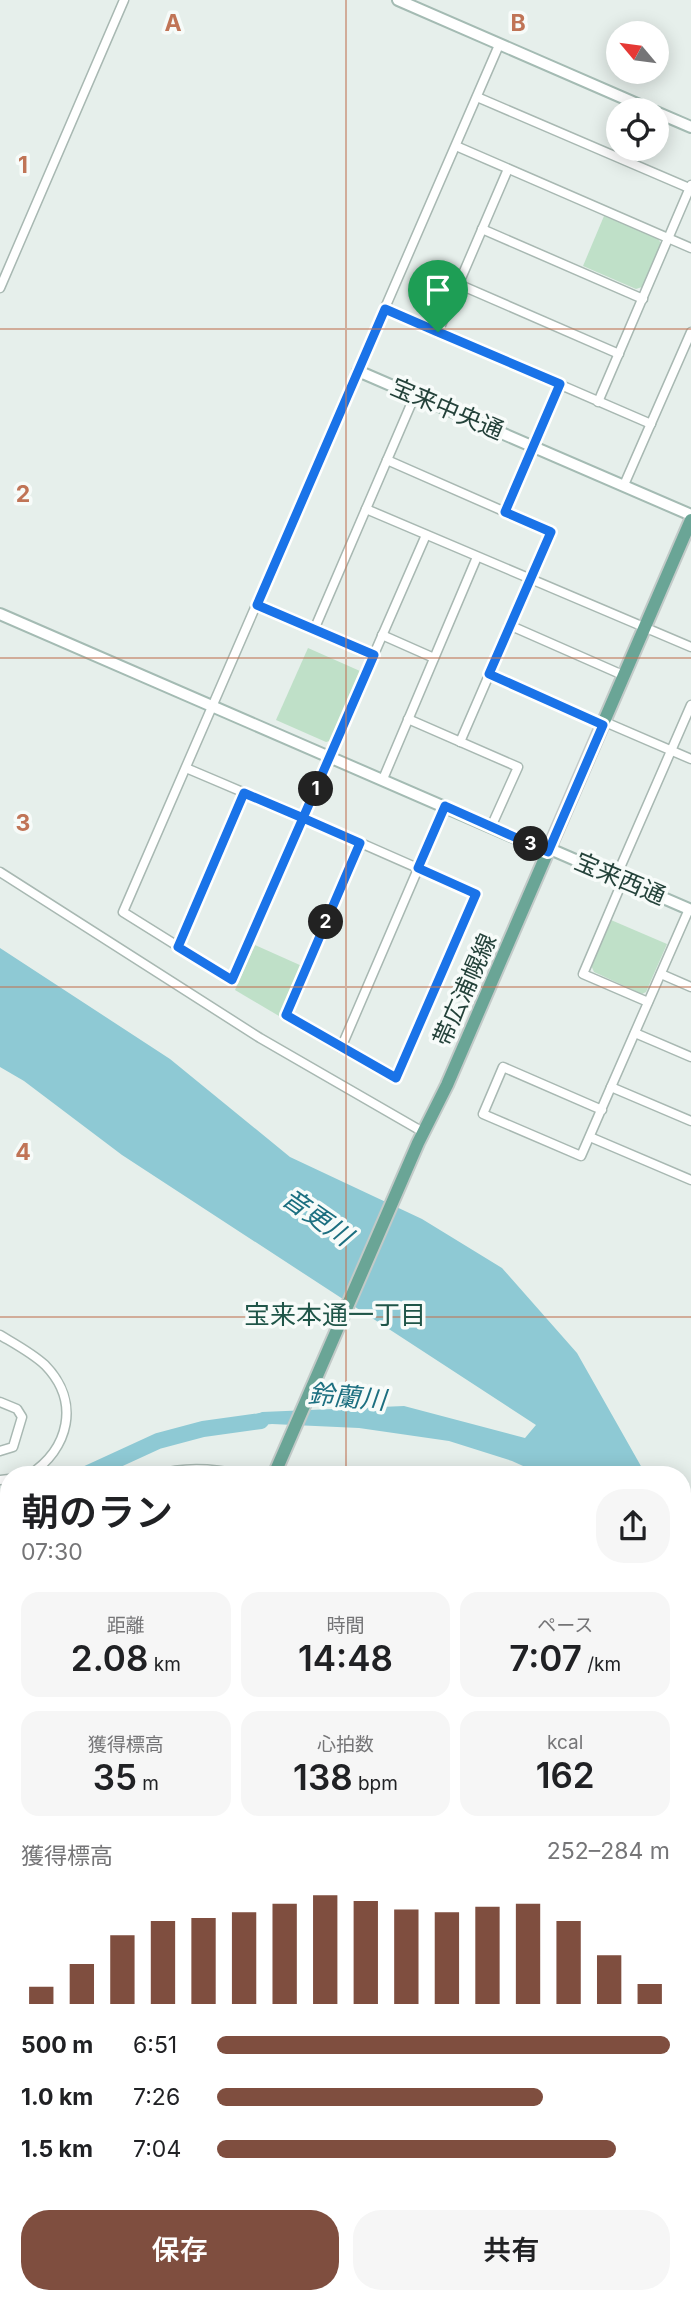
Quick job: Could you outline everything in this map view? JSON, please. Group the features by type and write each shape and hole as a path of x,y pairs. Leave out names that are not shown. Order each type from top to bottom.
{"main road":[{"name":"帯広浦幌線","path":"278,1466 421,1137 447,1085 646,628 691,518"}],"street":[{"path":"0,288 124,0"},
{"path":"398,0 623,98"},
{"path":"426,535 232,980 123,912 499,45"},
{"path":"477,97 690,186 598,402"},
{"path":"669,118 691,127"},
{"path":"456,146 691,248"},
{"path":"438,332 508,169"},
{"path":"482,229 643,299"},
{"path":"458,284 619,354"},
{"path":"385,309 650,424"},
{"path":"624,485 691,332"},
{"name":"宝来中央通","path":"358,370 624,485 691,518"},
{"path":"505,512 560,384"},
{"path":"314,629 415,395"},
{"path":"387,460 551,532 460,742"},
{"path":"366,509 691,647"},
{"path":"383,779 477,557"},
{"path":"257,605 374,655"},
{"name":"宝来西通","path":"0,614 491,827 690,910"},
{"path":"509,625 625,676"},
{"path":"382,635 434,658"},
{"path":"489,674 691,760"},
{"path":"648,1002 583,974 670,751 691,705"},
{"path":"408,719 517,767 491,827"},
{"path":"186,768 303,818 418,868 476,894 396,1078 286,1015 360,843"},
{"path":"178,947 244,793"},
{"path":"341,1048 445,806"},
{"path":"0,872 421,1137"},
{"path":"602,1110 503,1067 483,1114 581,1156 602,1110 648,1002 690,910"},
{"path":"661,974 691,987"},
{"path":"635,1032 691,1056"},
{"path":"611,1087 691,1121"},
{"path":"590,1137 691,1180"},
{"path":"0,1335 44,1364 64,1397 66,1425 63,1438 43,1466"},
{"path":"0,1402 17,1409 22,1417 13,1447 0,1451"}],"green space":[{"path":"604,216 658,238 661,244 642,287 636,289 583,266"},
{"path":"308,648 360,671 330,741 326,742 276,720"},
{"path":"611,920 667,944 646,992 642,994 594,972 591,965"},
{"path":"255,945 302,966 279,1016 235,990"}],"water":[{"name":"音更川","path":"0,948 170,1059 290,1157 422,1219 502,1268 577,1353 641,1466 523,1466 449,1441 359,1428 272,1424 243,1427 238,1422 262,1412 404,1406 525,1438 536,1425 122,1155 24,1081 0,1067"}],"waterway":[{"name":"鈴蘭川","path":"104,1466 158,1441 203,1429 261,1421"}],"district":[{"name":"宝来本通一丁目","path":"335,1315"}],"route":[{"path":"438,332 385,309 257,605 374,655 303,818 244,793 178,947 232,980 303,818 360,843 286,1015 396,1078 476,894 418,868 445,806 548,852 603,725 489,674 551,532 505,512 560,384 438,332"}]}
